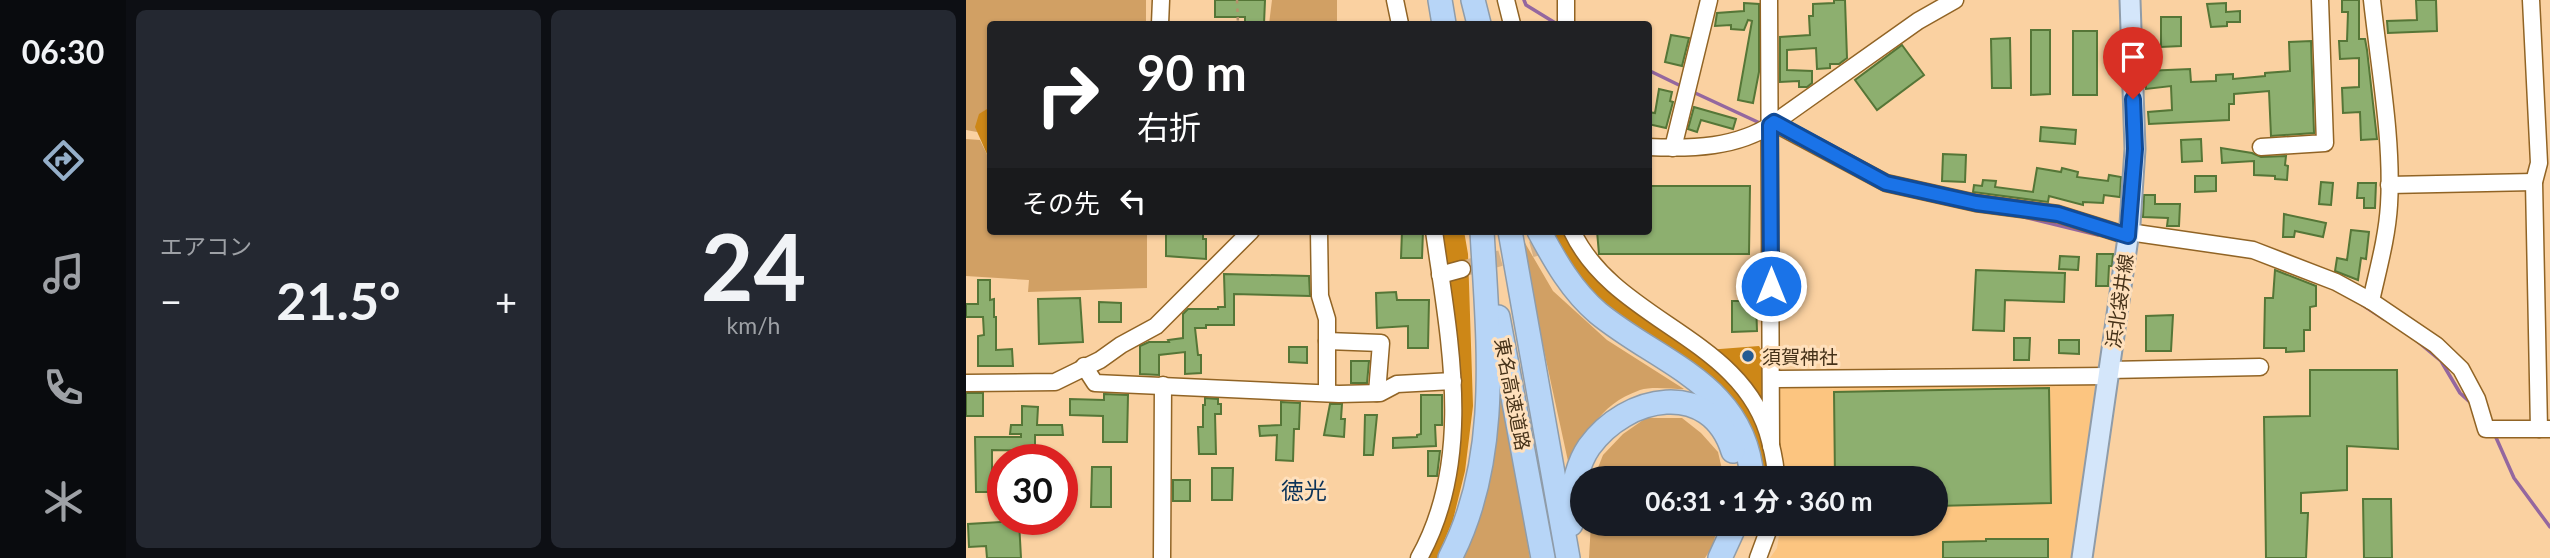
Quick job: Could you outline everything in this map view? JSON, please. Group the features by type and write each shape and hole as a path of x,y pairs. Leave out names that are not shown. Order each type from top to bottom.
{"highway":[{"path":"1440,0 1444,21"},
{"path":"1471,0 1473,21"},
{"path":"1471,0 1478,21"},
{"path":"1450,558 1464,531 1478,486 1485,431 1489,359 1482,235"},
{"name":"東名高速道路","path":"1483,235 1543,558"},
{"name":"東名高速道路","path":"1511,235 1570,558"},
{"path":"1548,237 1567,279 1597,312 1696,379 1732,414 1744,437 1751,466"},
{"path":"1580,466 1589,447 1609,425 1647,403 1667,402 1684,404 1705,412 1720,424 1738,466"},
{"path":"1570,536 1570,558"},
{"path":"1720,558 1730,536"},
{"path":"1735,558 1744,536"}],"main road":[{"name":"浜北袋井線","path":"2082,558 2129,234 2135,149 2130,0"}],"street":[{"path":"1160,21 1161,0"},
{"path":"1395,0 1399,21"},
{"path":"1506,0 1512,21"},
{"path":"1566,0 1566,21"},
{"path":"1673,148 1709,0"},
{"path":"1769,0 1772,124 1771,446"},
{"path":"1652,146 1718,145 1753,135 1917,21 1955,0"},
{"path":"2261,147 2325,143 2320,0"},
{"path":"2371,301 2384,246 2389,184 2372,0"},
{"path":"1772,124 1886,183 1976,203 2058,214 2129,234 2253,250 2336,282 2371,301 2435,345 2461,369 2477,399 2486,429 2544,429 2534,183 2539,163 2531,0"},
{"path":"2389,184 2534,183"},
{"path":"966,383 1055,382 1100,360 1156,326 1247,235"},
{"path":"1319,235 1320,296 1327,319 1327,393"},
{"path":"1419,558 1436,520 1446,481 1453,435 1453,381 1435,235"},
{"path":"1575,235 1600,270 1619,290 1707,350 1746,391 1766,426 1774,466"},
{"path":"1440,275 1462,269"},
{"path":"1327,341 1381,343 1377,393"},
{"path":"1084,366 1095,383 1327,393 1377,393 1397,384 1453,381"},
{"path":"1772,379 2109,373 2260,367"},
{"path":"1162,558 1163,385"},
{"path":"1758,558 1766,536"}],"path":[{"path":"1237,0 1238,21"}],"shaded area":[{"path":"966,0 1146,0 1146,21 987,21 987,109 983,112 977,132 966,130"},
{"path":"1272,0 1337,0 1337,21 1269,21"},
{"path":"987,109 987,154 975,127 979,114"},
{"path":"966,139 980,140 987,155 987,235 1147,235 1147,288 1028,292 1029,280 966,276"},
{"path":"1440,235 1465,235 1468,254 1473,406 1465,471 1453,520 1437,558 1425,558 1460,401"},
{"path":"1519,235 1553,291 1607,340 1684,389 1645,389 1625,397 1603,413 1570,470"},
{"path":"1546,235 1567,235 1571,246 1630,298 1707,350 1759,346 1772,367 1775,466 1757,466 1740,421 1590,305"},
{"path":"1500,378 1530,558 1460,558 1470,540 1484,495"},
{"path":"2096,383 2073,558 1770,558 1777,548 1779,536 1948,536 1948,466 1781,466 1777,387"},
{"path":"1646,418 1682,418 1701,433 1718,452 1721,466 1599,466 1603,455 1623,434"},
{"path":"1590,536 1715,536 1705,558 1589,558"}],"building":[{"path":"1215,0 1265,0 1264,21 1245,21 1245,17 1215,17"},
{"path":"1834,0 1845,0 1847,58 1839,64 1830,64 1830,68 1817,69 1816,48 1787,50 1787,70 1812,71 1812,83 1807,87 1799,87 1799,81 1780,82 1780,37 1810,35 1809,16 1813,16 1813,4 1834,3"},
{"path":"2342,0 2359,0 2359,39 2365,39 2367,50 2377,139 2361,140 2360,112 2343,113 2342,88 2359,87 2359,58 2340,59 2339,41 2347,41 2348,12 2342,12"},
{"path":"2416,0 2436,0 2437,31 2388,33 2387,21 2417,20"},
{"path":"1744,3 1759,4 1759,72 1753,103 1738,100 1752,21 1748,20 1744,30 1731,29 1731,25 1715,26 1717,13 1744,11"},
{"path":"2226,3 2226,12 2240,11 2240,22 2227,22 2227,26 2211,27 2207,4"},
{"path":"2161,17 2181,17 2181,46 2161,47"},
{"path":"2031,30 2050,30 2050,94 2031,95"},
{"path":"2073,31 2097,31 2097,95 2073,95"},
{"path":"1671,35 1689,38 1682,66 1665,62"},
{"path":"2010,38 2011,88 1992,88 1991,39"},
{"path":"2311,41 2314,133 2271,136 2269,91 2234,94 2234,104 2229,104 2229,120 2149,124 2148,112 2172,110 2171,86 2146,89 2145,71 2190,69 2191,82 2216,81 2216,75 2233,74 2233,79 2265,76 2265,73 2290,71 2289,42"},
{"path":"1902,45 1924,75 1877,110 1855,80"},
{"path":"1659,89 1672,92 1670,101 1673,102 1666,128 1652,125 1652,113 1655,113"},
{"path":"1694,107 1736,119 1733,129 1701,120 1697,132 1688,129"},
{"path":"2041,127 2076,130 2075,144 2040,141"},
{"path":"2201,139 2202,161 2182,162 2181,140"},
{"path":"2221,148 2261,157 2286,156 2287,180 2275,179 2275,176 2254,175 2254,161 2222,163"},
{"path":"1943,154 1966,155 1965,182 1942,181"},
{"path":"2037,168 2061,172 2062,168 2078,172 2077,177 2108,181 2109,175 2121,177 2120,197 2104,195 2103,203 2083,202 2083,205 2049,196 2048,202 1973,192 1974,185 1982,186 1983,180 1996,181 1995,187 2033,192"},
{"path":"2195,176 2216,176 2216,191 2195,192"},
{"path":"2321,182 2333,183 2331,205 2319,204"},
{"path":"2358,183 2376,183 2375,208 2364,208 2364,198 2357,198"},
{"path":"1652,186 1750,186 1749,254 1599,254 1597,235 1652,235"},
{"path":"2144,195 2155,195 2155,204 2180,204 2179,226 2167,226 2168,218 2143,217"},
{"path":"2284,214 2326,223 2323,237 2295,231 2294,237 2283,237"},
{"path":"2351,230 2369,232 2366,259 2361,258 2358,280 2335,271 2337,258 2347,260"},
{"path":"1166,235 1203,235 1203,239 1206,239 1206,259 1166,256"},
{"path":"1402,235 1423,235 1422,258 1401,258"},
{"path":"2097,254 2113,254 2108,286 2096,286"},
{"path":"2060,256 2079,257 2078,270 2059,269"},
{"path":"1976,270 2065,273 2064,302 2005,300 2004,331 1973,330"},
{"path":"2275,270 2316,286 2316,306 2310,307 2310,330 2304,330 2304,351 2286,352 2286,348 2264,348 2265,298 2273,298"},
{"path":"1224,274 1309,276 1310,296 1234,294 1234,325 1206,325 1206,328 1195,328 1198,355 1201,355 1201,373 1185,374 1185,352 1159,355 1159,375 1140,374 1140,346 1149,342 1169,342 1168,340 1183,338 1183,314 1188,309 1225,307"},
{"path":"978,280 990,280 990,300 994,299 996,317 996,350 1012,349 1013,366 978,366 978,336 984,335 983,317 966,317 966,304 978,304"},
{"path":"1396,292 1397,300 1429,300 1428,348 1408,348 1408,326 1377,328 1376,293"},
{"path":"1080,298 1083,342 1039,344 1038,299"},
{"path":"1732,301 1756,301 1757,331 1732,332"},
{"path":"1099,302 1121,303 1121,322 1099,322"},
{"path":"2173,315 2171,351 2146,351 2146,316"},
{"path":"2014,338 2030,338 2029,360 2014,360"},
{"path":"2059,340 2079,340 2079,354 2059,353"},
{"path":"1289,347 1307,347 1307,363 1289,362"},
{"path":"1351,361 1369,361 1367,383 1351,383"},
{"path":"2310,370 2397,370 2398,449 2347,446 2347,490 2301,493 2301,513 2308,513 2306,558 2266,558 2264,417 2310,416"},
{"path":"2049,388 2051,503 1948,506 1948,466 1835,466 1834,392"},
{"path":"966,393 983,393 983,416 966,416"},
{"path":"1104,394 1128,395 1127,442 1103,442 1103,416 1070,415 1070,399 1104,400"},
{"path":"1421,395 1442,395 1442,425 1435,425 1436,446 1393,448 1393,438 1417,437 1421,434"},
{"path":"1205,398 1218,399 1218,404 1221,404 1221,414 1215,414 1216,454 1199,454 1198,427 1203,427"},
{"path":"1281,402 1300,403 1299,429 1294,429 1293,461 1276,460 1277,435 1260,436 1259,426 1281,425"},
{"path":"1330,404 1342,404 1344,437 1324,435"},
{"path":"1022,406 1038,407 1037,425 1062,425 1063,435 1035,435 1035,444 987,444 987,492 976,492 975,437 1021,437 1021,434 1010,434 1011,425 1022,425"},
{"path":"1365,415 1377,415 1373,455 1364,455"},
{"path":"1428,451 1440,451 1437,476 1428,476"},
{"path":"1092,467 1111,467 1111,507 1091,507"},
{"path":"1212,468 1233,468 1232,500 1212,500"},
{"path":"1173,480 1190,480 1190,501 1173,501"},
{"path":"2363,499 2391,499 2392,558 2364,558"},
{"path":"987,523 987,535 1020,535 1021,558 987,558 986,546 969,547 968,524"},
{"path":"2048,539 2048,558 1943,558 1943,542"}],"waterway":[{"path":"1524,0 1526,5 1552,21"},
{"path":"1652,72 1683,87"},
{"path":"1693,92 1762,124"},
{"path":"2024,217 2098,235"},
{"path":"2361,304 2384,319"},
{"path":"2417,341 2441,361 2460,393 2473,405"},
{"path":"2494,433 2514,478 2550,527"}],"tunnel":[{"path":"1462,269 1554,243"}],"place":[{"name":"須賀神社","path":"1748,356"}],"district":[{"name":"徳光","path":"1304,490"}],"route":[{"path":"1771,286 1770,125 1774,122 1886,183 1976,203 2058,214 2128,236 2135,149 2133,99"}]}
